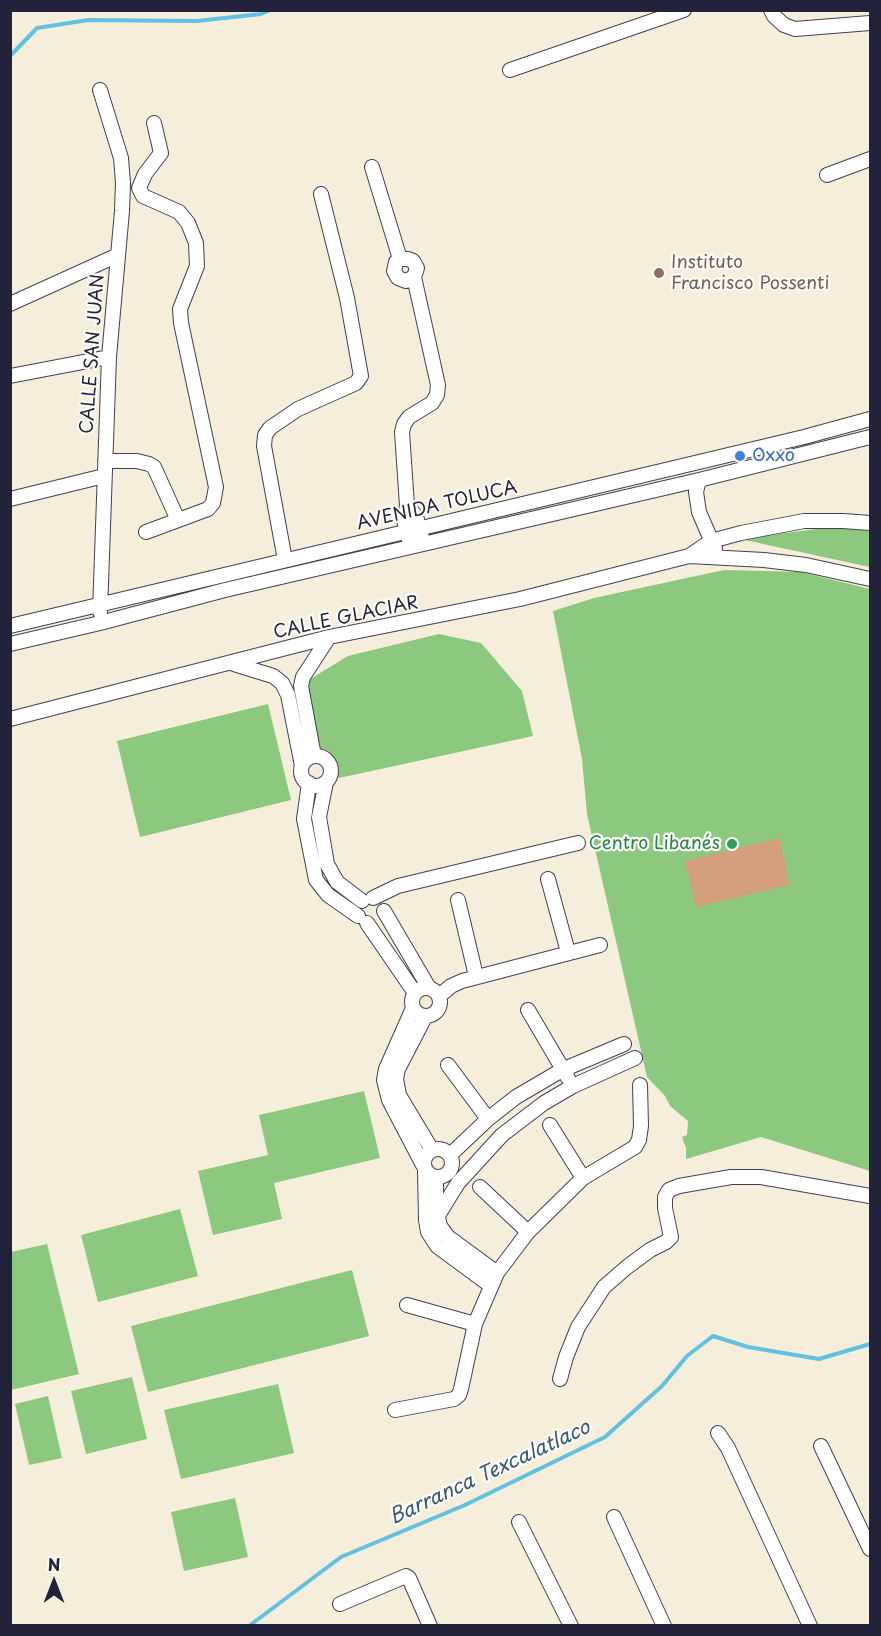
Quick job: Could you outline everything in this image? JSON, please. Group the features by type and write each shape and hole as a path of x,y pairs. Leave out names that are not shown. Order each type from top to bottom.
{"street":[{"path":"510,70 684,10"},
{"path":"771,10 774,16 784,24 795,29 870,23"},
{"name":"CALLE SAN JUAN","path":"100,90 121,158 122,201 109,357 100,623"},
{"path":"146,532 208,509 213,503 216,487 181,323 180,309 197,266 196,243 188,224 179,212 143,196 139,188 145,174 161,153 154,123"},
{"path":"828,175 870,159"},
{"path":"372,167 400,259 408,259 416,264 414,277 438,385 437,395 432,403 409,417 402,432 407,506 404,520 413,531 417,545"},
{"path":"285,560 264,446 265,435 270,428 298,409 356,383 361,376 347,298 321,194"},
{"path":"10,304 118,255"},
{"path":"10,376 109,357"},
{"name":"AVENIDA TOLUCA","path":"10,626 804,437 870,419"},
{"name":"AVENIDA TOLUCA","path":"10,644 214,593 699,480 870,437"},
{"path":"105,461 137,461 154,467 178,520"},
{"path":"10,500 104,476"},
{"path":"699,480 696,492 699,512 719,558"},
{"name":"CALLE GLACIAR","path":"689,556 711,541 804,521 843,520 870,523"},
{"name":"CALLE GLACIAR","path":"10,718 329,637 520,599 689,556 806,565 870,579"},
{"path":"314,756 301,686 303,677 329,637"},
{"path":"232,663 273,676 282,683 288,695 304,779 309,783 321,785 331,776 328,761 321,757 314,756 302,766"},
{"path":"326,782 319,817 327,864 337,882 382,906 441,1003 432,1016 425,1017 413,1008"},
{"path":"309,783 304,819 316,880 328,895 363,920 415,993"},
{"path":"363,920 359,905 398,886 578,843"},
{"path":"548,879 568,952"},
{"path":"458,900 476,976"},
{"path":"363,920 378,921 384,911"},
{"path":"493,1279 437,1246 428,1232 426,1220 428,1172 385,1091 386,1069 413,1008 412,1000 415,993 421,989 434,992 476,976 600,945"},
{"path":"528,1010 573,1086"},
{"path":"425,1017 398,1069 396,1079 399,1095 432,1150"},
{"path":"450,1155 488,1119 516,1097 562,1070 624,1044"},
{"path":"437,1217 458,1183 502,1135 544,1103 573,1086 635,1058"},
{"path":"448,1065 488,1119"},
{"path":"395,1410 454,1399 459,1395 475,1324 493,1279 528,1232 583,1178 635,1147 639,1140 641,1126 640,1085"},
{"path":"550,1125 583,1178"},
{"path":"428,1172 448,1173 452,1161 450,1155 445,1151 432,1150 423,1159 440,1226 448,1237 493,1279"},
{"path":"560,1378 578,1328 586,1312 604,1287 627,1267 671,1237 665,1208 665,1197 669,1190 679,1186 731,1177 761,1177 870,1196"},
{"path":"480,1187 528,1232"},
{"path":"407,1305 475,1324"},
{"path":"718,1433 728,1448 810,1626"},
{"path":"821,1446 870,1549"},
{"path":"614,1517 664,1626"},
{"path":"519,1522 571,1626"},
{"path":"340,1604 406,1576 409,1578 430,1626"}],"green space":[{"path":"839,526 870,531 870,567 740,539"},
{"name":"Centro Libanés","path":"724,570 801,572 870,589 870,1171 761,1137 686,1159 686,1148 682,1137 687,1135 688,1121 670,1106 665,1096 647,1077 587,814 582,759 553,611 594,598"},
{"path":"439,634 481,643 522,691 533,736 339,778 330,752 320,750 307,690 310,679 348,656"},
{"path":"268,704 291,800 140,837 117,741"},
{"path":"364,1091 380,1158 274,1183 282,1219 213,1235 198,1171 268,1155 259,1115"},
{"path":"180,1209 198,1276 98,1302 81,1235"},
{"path":"47,1244 79,1374 11,1390 11,1252"},
{"path":"352,1270 369,1336 148,1392 131,1326"},
{"path":"132,1377 147,1439 86,1454 71,1391"},
{"path":"278,1384 294,1453 181,1479 164,1410"},
{"path":"48,1396 62,1458 29,1465 15,1404"},
{"path":"235,1498 248,1557 184,1571 171,1512"}],"building":[{"path":"779,838 790,885 696,907 685,861"}],"waterway":[{"path":"10,56 37,28 88,20 197,21 261,14 270,10"},
{"name":"Barranca Texcalatlaco","path":"249,1626 341,1557 465,1505 605,1437 662,1386 687,1356 713,1336 748,1347 819,1359 870,1344"}],"place":[{"name":"Instituto Francisco Possenti","path":"659,273"},
{"name":"Oxxo","path":"740,456"},
{"name":"Centro Libanés","path":"732,844"}]}
